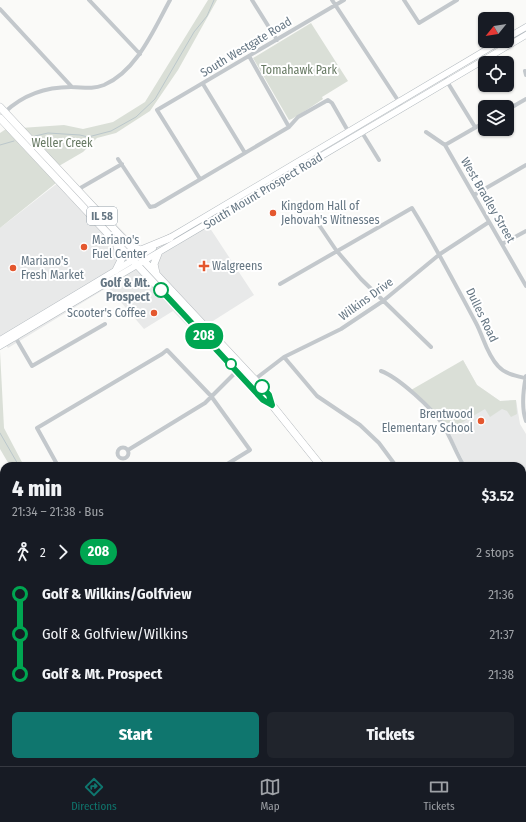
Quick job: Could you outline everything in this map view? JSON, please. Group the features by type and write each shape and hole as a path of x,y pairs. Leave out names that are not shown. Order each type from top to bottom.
{"main road":[{"path":"514,34 526,26"},
{"name":"South Mount Prospect Road","path":"2,342 145,262 526,35"},
{"name":"South Mount Prospect Road","path":"14,335 139,255 489,48"},
{"name":"IL 58","path":"1,114 78,190 156,273 252,382 263,400 272,405 318,462"},
{"name":"IL 58","path":"1,114 138,266 239,368"},
{"path":"111,236 122,255 122,261 116,270"},
{"path":"132,248 141,250 170,238"},
{"path":"156,273 154,264 158,254"}],"street":[{"path":"89,0 140,54"},
{"path":"1,114 12,105 33,93 48,88 72,87 87,89 104,85 121,74 140,54 170,0"},
{"path":"252,0 277,40"},
{"path":"332,0 403,108"},
{"name":"South Westgate Road","path":"200,179 157,110 344,0"},
{"path":"404,0 419,24 457,0"},
{"path":"0,9 72,87"},
{"path":"249,56 289,127"},
{"path":"443,75 475,127"},
{"path":"203,84 244,153"},
{"path":"514,106 526,99"},
{"path":"118,159 150,207 155,206 289,127 298,117 328,100 332,103 352,138"},
{"path":"358,126 379,160"},
{"path":"445,145 478,126"},
{"name":"West Bradley Street","path":"426,132 445,145 526,286"},
{"path":"78,190 122,164"},
{"path":"474,196 526,165"},
{"name":"Dulles Road","path":"336,250 412,208 440,254 495,362 498,366 510,374 526,377 522,401 526,421"},
{"path":"316,219 336,250 361,279 431,347"},
{"name":"Wilkins Drive","path":"252,382 284,357 341,329 383,301 440,254 489,222"},
{"path":"502,244 526,231"},
{"path":"280,284 336,250"},
{"path":"14,335 32,366 105,324"},
{"path":"56,462 37,428 167,350 211,396 250,450 230,462"},
{"path":"284,357 317,396 360,425 379,443 393,462"},
{"path":"128,450 205,403 239,368"},
{"path":"381,371 388,374 421,400 443,424 462,462"}],"shaded area":[{"path":"68,175 138,247 144,247 202,216 254,295 194,333 173,311 144,329 108,287 8,348 0,338 0,228"},
{"name":"Brentwood Elementary School","path":"463,360 477,385 500,401 516,400 520,424 526,434 526,462 464,462 447,429"}],"green space":[{"name":"Weller Creek","path":"208,0 217,0 178,70 150,111 116,133 97,138 83,152 59,166 37,143 19,144 56,183 0,228 0,133 6,129 64,125 83,129 113,122 145,102"},
{"name":"Tomahawk Park","path":"311,23 348,81 322,97 323,99 289,120 253,58"},
{"path":"0,351 4,428 22,462 8,462 0,449"},
{"path":"463,360 477,385 500,401 516,400 517,414 511,417 507,411 502,409 490,417 485,409 451,429 447,429 411,390"}],"waterway":[{"name":"Weller Creek","path":"35,136 48,133 88,137 111,131 136,117 155,99 194,32 207,16 214,0"},
{"name":"Weller Creek","path":"0,145 14,141"},
{"name":"Weller Creek","path":"0,433 17,462"}],"bus line":[{"name":"208","path":"161,290 263,400 272,405 269,395 262,387"}],"place":[{"name":"Kingdom Hall of Jehovah's Witnesses","path":"273,213"},
{"name":"Mariano's Fuel Center","path":"84,247"},
{"name":"Walgreens","path":"204,266"},
{"name":"Mariano's Fresh Market","path":"13,268"},
{"name":"Golf & Mt. Prospect","path":"161,290"},
{"name":"Scooter's Coffee","path":"154,313"},
{"name":"Brentwood Elementary School","path":"481,421"}]}
